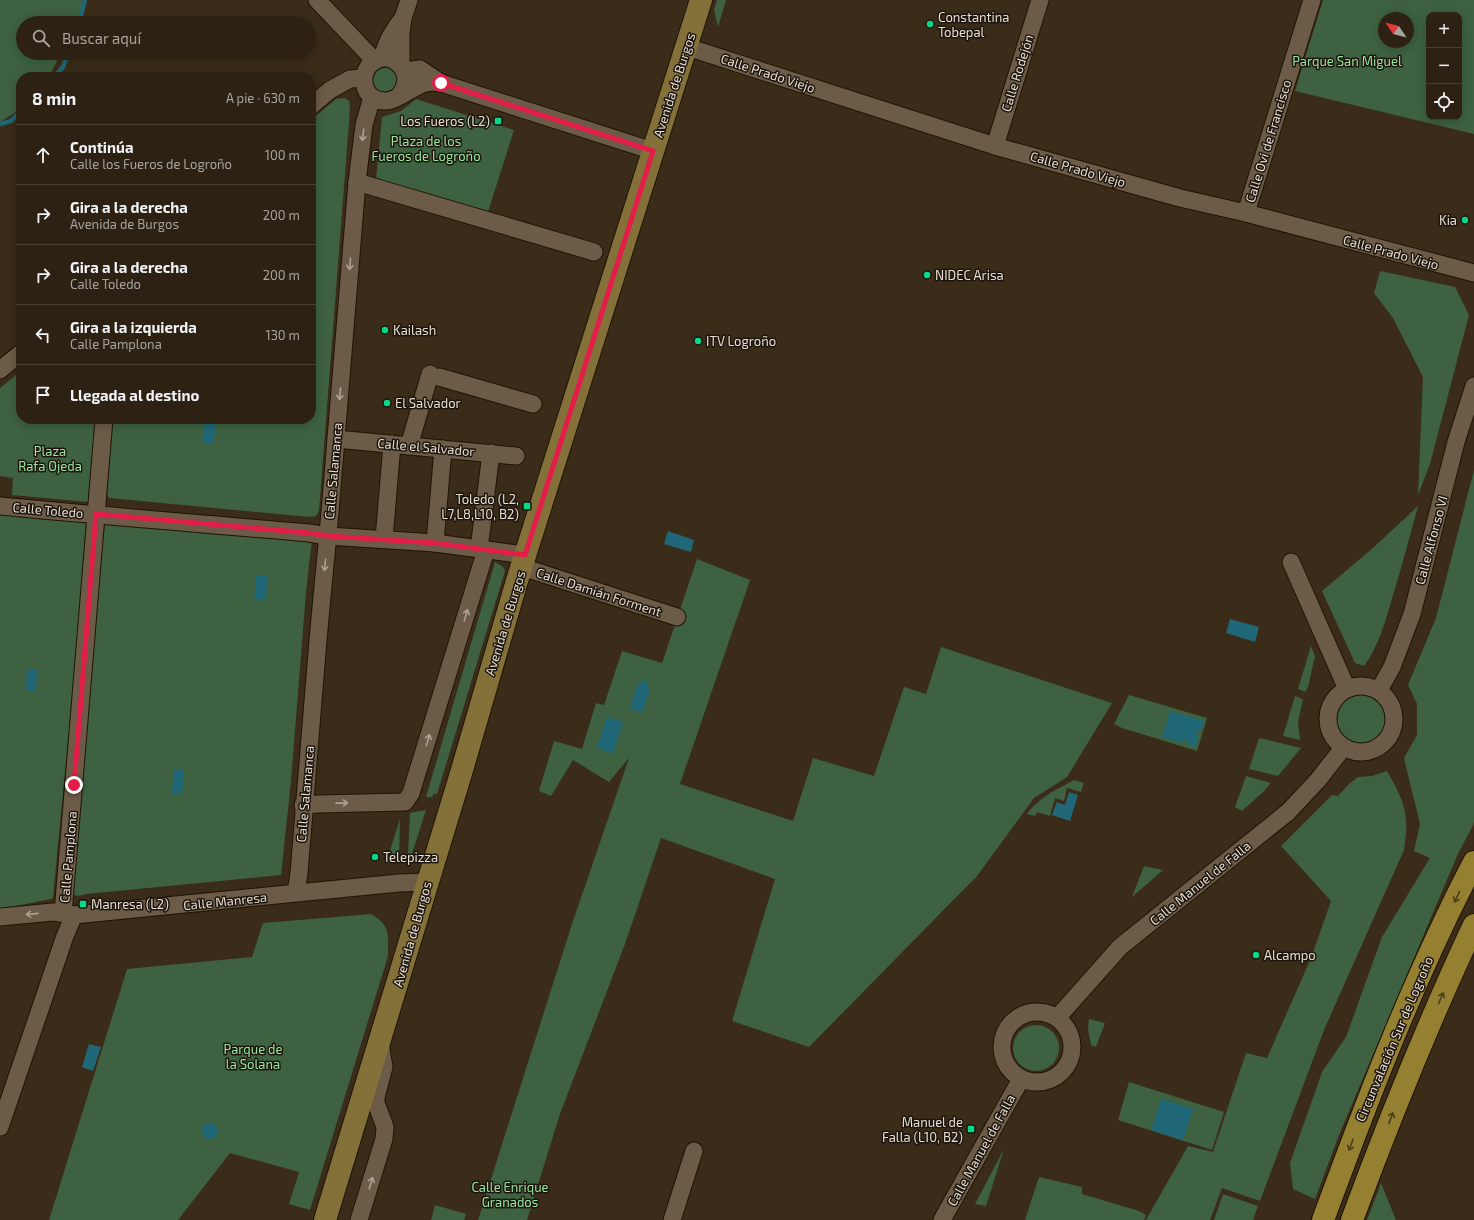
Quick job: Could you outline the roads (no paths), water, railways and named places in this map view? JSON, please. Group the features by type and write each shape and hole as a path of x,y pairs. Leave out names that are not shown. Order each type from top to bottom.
{"highway":[{"name":"Circunvalación Sur de Logroño","path":"1323,1220 1364,1109 1414,987 1474,862"},
{"name":"Circunvalación Sur de Logroño","path":"1352,1220 1392,1114 1418,1051 1474,925"}],"main road":[{"name":"Avenida de Burgos","path":"325,1220 462,770 516,584 701,0"}],"street":[{"path":"317,0 347,32 371,76 378,100 392,100 421,84 434,82 441,83 653,151"},
{"path":"398,96 406,85 406,78 403,68 401,34 403,18 409,0"},
{"name":"Calle Rodejón","path":"995,146 1040,0"},
{"name":"Calle Ovi de Francisco","path":"1246,213 1312,0"},
{"name":"Calle Salamanca","path":"296,893 299,873 303,805 328,536 357,182 371,76 386,44 396,26 403,18"},
{"name":"Calle Prado Viejo","path":"687,47 995,146 1180,198 1246,213 1474,273"},
{"path":"316,102 330,90 349,89 371,76 389,58 403,68 420,69 441,83"},
{"path":"357,182 594,252"},
{"path":"0,370 16,357"},
{"path":"409,446 435,376 533,404"},
{"name":"Calle Alfonso VI","path":"1378,690 1392,667 1412,614 1456,442 1474,386"},
{"name":"Calle Pamplona","path":"0,1127 65,936 69,914 96,514 104,424"},
{"name":"Calle el Salvador","path":"336,439 516,456"},
{"path":"384,539 392,444"},
{"path":"435,543 443,449"},
{"path":"303,805 405,802 411,794 483,549 491,454"},
{"name":"Calle Toledo","path":"0,506 75,514 96,514 309,533 328,536 435,543 483,549 524,561"},
{"name":"Calle Damián Forment","path":"524,561 677,617"},
{"path":"1291,562 1347,689"},
{"path":"1363,686 1378,690 1387,697 1394,711 1394,727 1390,737 1383,745 1369,752 1353,752 1343,748 1330,732 1328,717 1332,703 1347,689 1363,686"},
{"name":"Calle Manuel de Falla","path":"1057,1018 1120,947 1288,812 1318,780 1343,748"},
{"name":"Calle Manresa","path":"0,917 53,912 69,914 427,882"},
{"path":"1035,1012 1046,1013 1057,1018 1065,1025 1070,1034 1072,1045 1071,1056 1067,1066 1061,1074 1052,1080 1042,1083 1021,1079 1011,1072 1005,1063 1001,1052 1002,1040 1006,1029 1014,1020 1024,1014 1035,1012"},
{"name":"Avenida de Burgos","path":"359,1220 384,1139 384,1127 376,1103 376,1097 384,1067 380,1042"},
{"name":"Calle Manuel de Falla","path":"942,1220 1021,1079"},
{"path":"672,1220 694,1151"}],"water":[{"path":"205,424 216,424 213,444 202,442"},
{"path":"668,531 694,540 691,552 664,544"},
{"path":"256,575 267,576 266,600 254,600"},
{"path":"1230,619 1259,627 1255,642 1226,633"},
{"path":"27,669 37,669 36,691 26,690"},
{"path":"644,680 647,681 648,687 650,688 643,712 630,709 638,683 640,684"},
{"path":"1170,711 1204,721 1201,730 1196,732 1198,739 1195,747 1188,744 1185,739 1180,742 1162,737"},
{"path":"607,717 623,722 613,753 597,748"},
{"path":"174,769 184,770 182,794 172,793"},
{"path":"1069,792 1078,795 1070,821 1052,815 1057,802 1065,805"},
{"path":"89,1044 101,1047 93,1071 82,1067"},
{"path":"1161,1099 1193,1109 1183,1140 1151,1130"},
{"path":"210,1123 216,1125 218,1131 216,1137 210,1139 204,1137 202,1131 204,1125"}],"waterway":[{"path":"81,16 85,0"},
{"path":"58,72 63,67 66,60"},
{"path":"0,124 11,121 16,116"}],"place":[{"name":"Constantina Tobepal","path":"930,24"},
{"name":"Los Fueros (L2)","path":"498,121"},
{"name":"Kia","path":"1465,220"},
{"name":"NIDEC Arisa","path":"927,275"},
{"name":"Kailash","path":"385,330"},
{"name":"ITV Logroño","path":"698,341"},
{"name":"El Salvador","path":"387,403"},
{"name":"Toledo (L2, L7,L8,L10, B2)","path":"527,506"},
{"name":"Telepizza","path":"375,857"},
{"name":"Manresa (L2)","path":"83,904"},
{"name":"Alcampo","path":"1256,955"},
{"name":"Manuel de Falla (L10, B2)","path":"971,1129"}],"park label":[{"name":"Parque San Miguel","path":"1347,61"},
{"name":"Plaza de los Fueros de Logroño","path":"426,148"},
{"name":"Plaza Rafa Ojeda","path":"50,458"},
{"name":"Parque de la Solana","path":"253,1056"},
{"name":"Calle Enrique Granados","path":"510,1194"}]}
